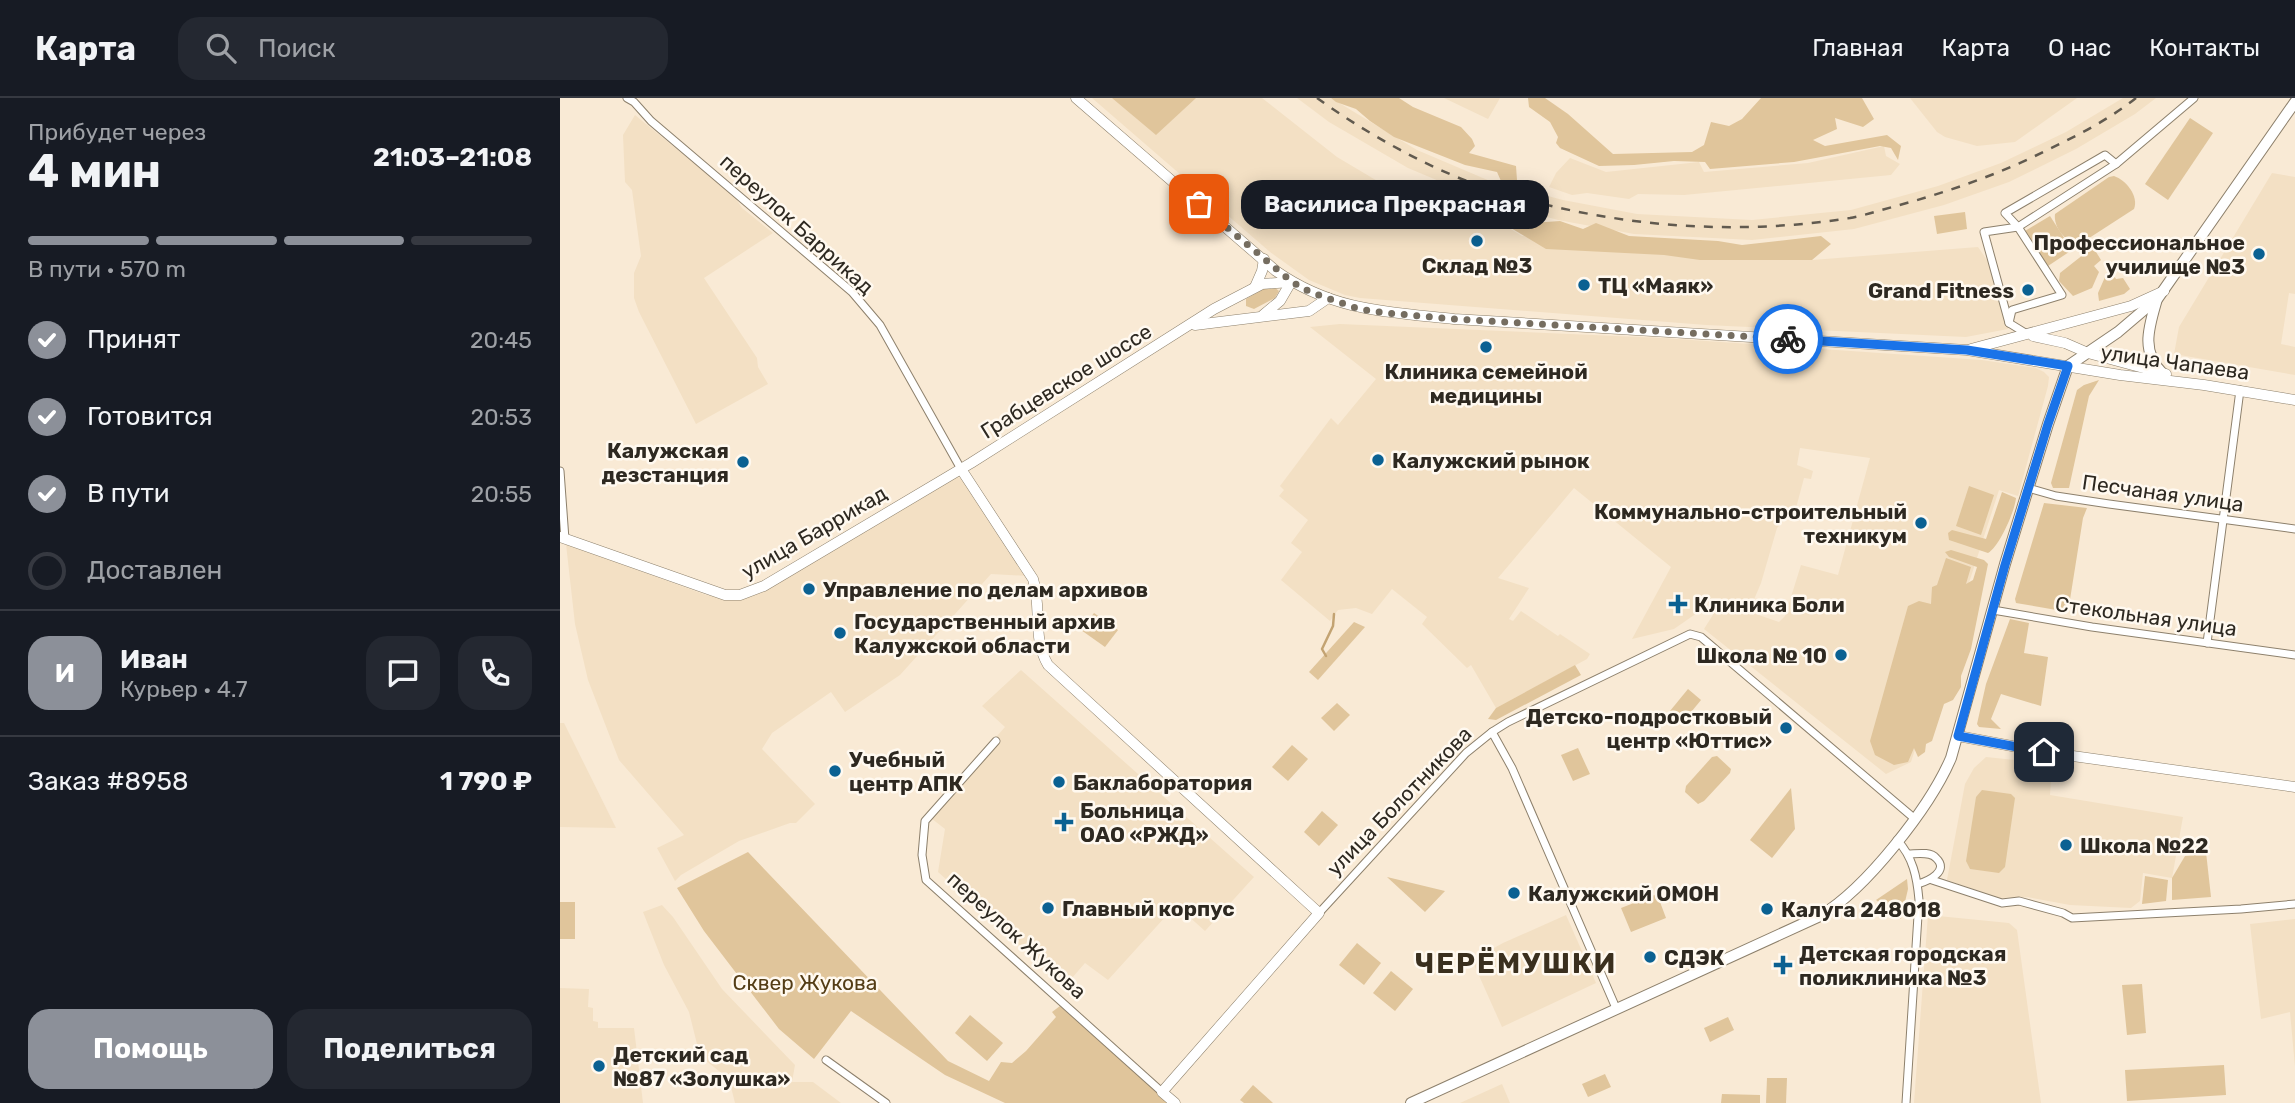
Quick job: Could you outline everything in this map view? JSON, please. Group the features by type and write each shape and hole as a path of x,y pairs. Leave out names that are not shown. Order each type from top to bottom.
{"main road":[{"path":"1411,1103 1833,908 1853,891 1897,840 1942,779 1958,736 2028,488 2068,366 2139,316 2161,294 2295,102"},
{"path":"2161,294 2147,346 2155,366 2163,374"}],"street":[{"name":"переулок Баррикад","path":"627,98 635,102 651,121 852,292 880,325 961,469"},
{"path":"1076,98 1292,282 1359,309 1386,313 1967,350 2131,306 2161,294"},
{"path":"2194,98 2116,164 2018,227 1984,232 2009,323 2028,335 2064,343 2088,353 2203,385"},
{"path":"2009,323 2012,310 2062,295 2018,227 2005,213 2105,155 2116,164"},
{"path":"1255,287 1264,259"},
{"path":"1255,287 1292,282"},
{"path":"1262,316 1280,301 1292,282"},
{"name":"Грабцевское шоссе","path":"961,469 1214,309 1255,287"},
{"path":"1241,295 1241,307 1248,317"},
{"name":"Грабцевское шоссе","path":"1191,326 1248,317 1309,312 1328,298"},
{"name":"улица Чапаева","path":"1967,350 2295,400"},
{"path":"2207,643 2240,390"},
{"name":"улица Баррикад","path":"562,538 708,590 740,596 764,586 961,469"},
{"path":"961,469 1033,579 1037,590 1040,648 1048,666 1319,913"},
{"path":"560,471 562,538"},
{"name":"Песчаная улица","path":"2028,488 2070,498 2295,529"},
{"name":"Стекольная улица","path":"1993,610 2295,655"},
{"name":"улица Болотникова","path":"1162,1092 1319,913 1466,753 1492,732 1690,634 1701,637 1914,818"},
{"path":"1492,732 1512,768 1616,1008"},
{"path":"1958,736 2044,752 2295,786"},
{"name":"переулок Жукова","path":"996,741 925,821 922,855 926,880 1175,1103"},
{"path":"1897,840 1908,854 1918,884 1906,1103"},
{"path":"1908,854 1926,854 1937,858 1940,866 1932,880 1918,884"},
{"path":"1932,880 2002,903 2019,901 2072,918 2295,904"},
{"path":"825,1060 886,1103"}],"shaded area":[{"path":"1092,98 1262,98 1337,157 1406,198 1425,189 1449,191 1522,236 1812,260 1978,247 1991,266 2008,329 1966,337 1706,325 1345,295 1309,280 1270,252"},
{"path":"1297,98 1331,98 1417,150 1490,181 1563,200 1637,214 1752,220 1851,210 1938,186 2001,163 2066,132 2123,98 2156,98 2135,114 2076,149 2009,182 1944,205 1854,229 1752,240 1634,234 1558,220 1484,200 1408,168 1329,122"},
{"path":"1444,98 1500,98 1488,119"},
{"path":"1910,98 2077,98 2015,142 1977,146 1937,132"},
{"path":"635,115 734,196 742,208 773,233 704,278 757,358 758,367 768,384 696,424 634,298 634,273 641,256 632,190 625,182 623,135"},
{"path":"1884,146 1886,156 1900,164 1891,175 1684,195 1638,194 1629,199 1587,193 1572,195 1549,187 1556,173 1570,158 1606,172 1699,162 1704,172 1808,163"},
{"name":"Профессиональное училище №3","path":"2272,173 2295,177 2295,294 2289,293 2281,344 2295,347 2295,375 2174,354 2179,327"},
{"path":"1340,324 1662,338 1982,360 2036,368 2044,372 2049,377 2048,386 2018,496 1999,490 1911,762 1886,774 1704,629 1721,602 1779,622 1785,616 1801,565 1838,575 1870,458 1800,448 1797,465 1813,471 1811,479 1804,478 1796,508 1777,528 1761,583 1750,609 1721,600 1703,604 1697,613 1674,629 1632,639 1671,567 1574,488 1498,578 1529,588 1509,619 1513,621 1521,611 1590,654 1587,659 1496,708 1471,665 1467,668 1422,624 1427,617 1392,589 1372,614 1356,608 1338,610 1330,621 1281,580 1302,552 1291,543 1308,520 1279,496 1284,490 1280,486 1331,418 1338,425 1376,379 1310,327"},
{"path":"956,477 961,478 1011,556 1028,576 991,574 900,675 845,712 831,692 772,733 762,749 815,804 796,823 739,841 675,881 657,848 684,835 619,760 588,680 575,624 566,544 706,595 738,600 769,589"},
{"name":"Больница ОАО «РЖД»","path":"1021,670 1254,877 1205,931 1176,905 1108,980 1085,963 1065,986 938,872 945,829 927,815 1005,727 982,706"},
{"path":"560,723 564,723 616,828 560,827"},
{"name":"Школа №22","path":"1986,757 2052,764 2050,795 2183,817 2172,878 2143,873 2140,901 2131,908 2070,905 2027,897 1999,898 1947,880 1965,784 1974,768"},
{"path":"662,905 722,989 795,1065 792,1082 813,1082 841,1103 735,1103 729,1079 700,1056 689,1012 664,965 643,912"},
{"path":"1566,915 1596,983 1502,1027 1472,960"},
{"path":"1928,915 2009,923 2017,930 2041,1103 1914,1103"},
{"path":"2295,919 2295,1067 2290,1012 2261,1019 2250,924"},
{"name":"Детский сад №87 «Золушка»","path":"560,988 589,989 588,1007 593,1008 593,1021 598,1022 598,1028 634,1028 643,1103 560,1103"},
{"path":"1502,1084 1510,1103 1460,1103"}],"green space":[{"path":"1112,98 1196,98 1156,135"},
{"path":"1331,98 1399,98 1413,107 1461,127 1475,146 1469,153 1516,166 1517,180 1501,181 1497,172 1465,165 1394,137 1356,109"},
{"path":"1528,98 1545,98 1568,114 1613,154 1692,152 1704,145 1711,122 1729,126 1742,119 1761,98 1862,98 1874,119 1863,127 1835,118 1837,129 1813,140 1825,146 1887,135 1901,146 1898,160 1891,148 1880,146 1794,162 1710,169 1705,162 1674,161 1599,166 1560,148 1550,122 1529,107"},
{"path":"2190,118 2213,133 2168,200 2145,184"},
{"path":"2114,176 2130,189 2135,199 2134,209 2083,242 2067,239 2056,225 2055,214"},
{"path":"1454,189 1477,204 1506,208 1532,223 1560,221 1583,229 1596,223 1629,236 1742,245 1821,236 1831,244 1812,260 1700,260 1664,255 1546,249 1449,191 1441,191"},
{"path":"1965,212 1967,229 1937,234 1934,216"},
{"path":"2050,216 2072,250 2048,266 2025,231"},
{"path":"2093,247 2101,260 2094,266 2099,272 2092,288 2073,296 2059,281 2060,273"},
{"path":"2109,268 2116,279 2123,278 2130,289 2124,294 2099,301 2098,293"},
{"path":"1274,287 1279,291 1275,298 1254,309 1246,306 1246,299 1265,288"},
{"path":"2099,380 2089,396 2069,488 2053,488 2051,483 2077,390"},
{"path":"1969,486 1994,495 1981,535 1956,526"},
{"path":"2002,492 2016,498 2006,528 1988,553 1949,540 1948,533 1952,530 1986,539"},
{"path":"2044,503 2087,508 2083,518 2068,612 2016,603 2015,599"},
{"path":"1951,550 1984,560 1988,564 1971,649 1961,676 1961,687 1953,700 1944,704 1932,741 1926,744 1925,752 1918,757 1914,748 1908,762 1894,765 1875,755 1870,741 1908,606 1919,601 1931,604 1932,587 1937,585 1946,558 1971,567 1966,584 1973,580 1977,567 1949,557 1945,552"},
{"path":"1094,613 1118,630 1105,647 1081,630"},
{"path":"2010,619 2029,623 2024,653 2048,657 2041,706 2001,694 1991,719 2001,729 1979,727 1977,724 1986,684"},
{"path":"1354,622 1365,627 1318,680 1309,672"},
{"path":"1575,665 1581,675 1496,720 1488,719 1496,708"},
{"path":"1688,689 1701,700 1683,722 1670,711"},
{"path":"1337,703 1350,715 1334,731 1321,718"},
{"path":"1292,745 1308,759 1288,781 1272,767"},
{"path":"1578,748 1590,774 1573,781 1561,755"},
{"path":"1717,756 1731,769 1730,773 1698,804 1685,792 1686,786 1712,757"},
{"path":"1791,788 1795,829 1772,858 1750,840"},
{"path":"1982,790 2011,794 2015,798 2005,867 1999,873 1970,869 1966,861 1976,797"},
{"path":"1322,811 1338,825 1319,846 1304,832"},
{"name":"Сквер Жукова","path":"748,852 948,1061 989,1081 1001,1062 1012,1063 1026,1051 1056,1017 1052,1012 1060,1006 1169,1103 1005,1103 945,1075 851,1011 814,1059 779,1029 704,931 677,888"},
{"path":"2206,852 2211,897 2172,900 2172,878 2185,856"},
{"path":"2145,876 2168,880 2166,901 2142,904"},
{"path":"1387,877 1445,891 1425,912"},
{"path":"1907,879 1908,889 1901,919 1876,900"},
{"path":"1657,894 1666,918 1631,932 1621,908"},
{"path":"560,902 575,902 575,939 560,939"},
{"path":"1357,943 1381,963 1364,985 1339,965"},
{"path":"1391,971 1413,989 1395,1011 1373,993"},
{"path":"2142,984 2146,1033 2127,1035 2122,985"},
{"path":"970,1015 1003,1043 987,1061 955,1033"},
{"path":"1728,1017 1734,1030 1710,1042 1704,1028"},
{"path":"2224,1065 2226,1095 2127,1101 2125,1070"},
{"path":"1605,1074 1611,1087 1588,1097 1582,1084"},
{"path":"1767,1078 1787,1078 1786,1103 1766,1103"},
{"path":"1253,1085 1273,1103 1244,1103 1240,1100"},
{"path":"1722,1094 1760,1095 1760,1103 1721,1103"}],"waterway":[{"path":"1326,656 1322,649 1333,626 1334,614"}],"railway":[{"path":"1317,98 1400,150 1468,182 1578,212 1668,225 1714,227 1805,224 1850,218 1932,196 2035,156 2074,137 2136,98"}],"way so far":[{"path":"1199,204 1292,282 1310,292 1359,309 1454,319 1788,339"}],"place":[{"name":"Василиса Прекрасная","path":"1199,204"},
{"name":"Склад №3","path":"1477,241"},
{"name":"Профессиональное училище №3","path":"2259,254"},
{"name":"ТЦ «Маяк»","path":"1584,285"},
{"name":"Grand Fitness","path":"2028,290"},
{"name":"Клиника семейной медицины","path":"1486,347"},
{"name":"Калужский рынок","path":"1378,460"},
{"name":"Калужская дезстанция","path":"743,462"},
{"name":"Коммунально-строительный техникум","path":"1921,523"},
{"name":"Управление по делам архивов","path":"809,589"},
{"name":"Клиника Боли","path":"1678,604"},
{"name":"Государственный архив Калужской области","path":"840,633"},
{"name":"Школа № 10","path":"1841,655"},
{"name":"Детско-подростковый центр «Юттис»","path":"1786,728"},
{"name":"Учебный центр АПК","path":"835,771"},
{"name":"Баклаборатория","path":"1059,782"},
{"name":"Больница ОАО «РЖД»","path":"1064,822"},
{"name":"Школа №22","path":"2066,845"},
{"name":"Калужский ОМОН","path":"1514,893"},
{"name":"Главный корпус","path":"1048,908"},
{"name":"Калуга 248018","path":"1767,909"},
{"name":"СДЭК","path":"1650,957"},
{"name":"Детская городская поликлиника №3","path":"1783,965"},
{"name":"Детский сад №87 «Золушка»","path":"599,1066"}],"district":[{"name":"ЧЕРЁМУШКИ","path":"1516,963"}],"route":[{"path":"1788,339 1967,350 2068,366 2060,384 2005,565 1958,736 2044,752"}]}
